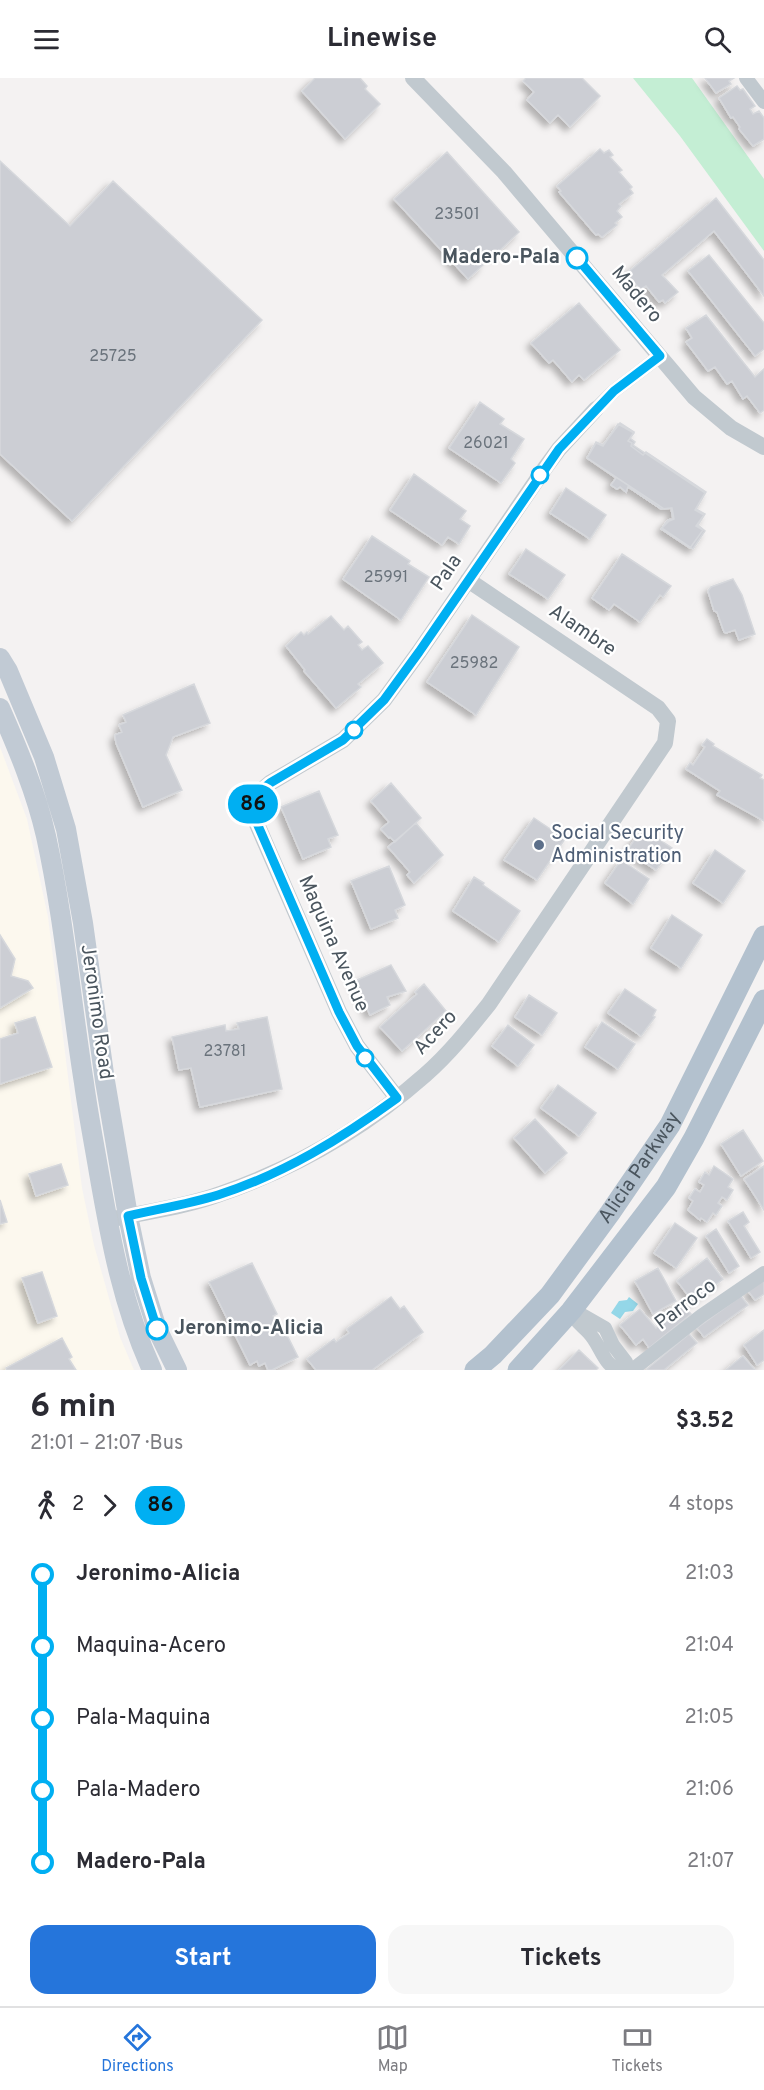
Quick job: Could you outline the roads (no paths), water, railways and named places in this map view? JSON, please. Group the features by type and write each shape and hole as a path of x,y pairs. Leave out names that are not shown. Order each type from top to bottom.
{"main road":[{"name":"Jeronimo Road","path":"0,658 44,757 66,829 83,922 105,1081 128,1216 141,1278 157,1329 177,1370"},
{"name":"Jeronimo Road","path":"0,710 23,764 45,834 64,931 84,1084 107,1221 120,1284 137,1336 152,1370"},
{"name":"Alicia Parkway","path":"475,1370 493,1355 550,1295 670,1125 764,936"},
{"name":"Alicia Parkway","path":"518,1370 571,1311 666,1187 694,1138 764,1000"},
{"path":"493,1355 524,1339 548,1320 571,1311 578,1278 614,1233 626,1189"}],"street":[{"name":"Madero","path":"413,78 504,172 694,397 731,428 764,447"},
{"path":"746,78 764,102"},
{"name":"Pala","path":"254,796 270,783 343,740 384,700 559,449 614,391 660,356"},
{"name":"Alambre","path":"468,580 658,708 668,721"},
{"path":"0,710 21,702"},
{"name":"Acero","path":"107,1221 219,1195 286,1168 359,1125 426,1075 454,1047 489,1004 646,774 665,743 668,721"},
{"name":"Maquina Avenue","path":"254,796 253,814 339,1012 357,1046 397,1098"},
{"name":"Parroco","path":"632,1370 701,1316 764,1273"},
{"path":"618,1370 613,1368 605,1358 589,1332 572,1317 571,1311 605,1328 613,1345 626,1362 627,1370"}],"water":[{"path":"629,1297 638,1304 633,1311 625,1312 620,1319 611,1313 619,1301 627,1300"}],"place":[{"name":"Madero-Pala","path":"577,258"},
{"name":"Social Security Administration","path":"539,845"},
{"name":"Jeronimo-Alicia","path":"157,1329"}]}
